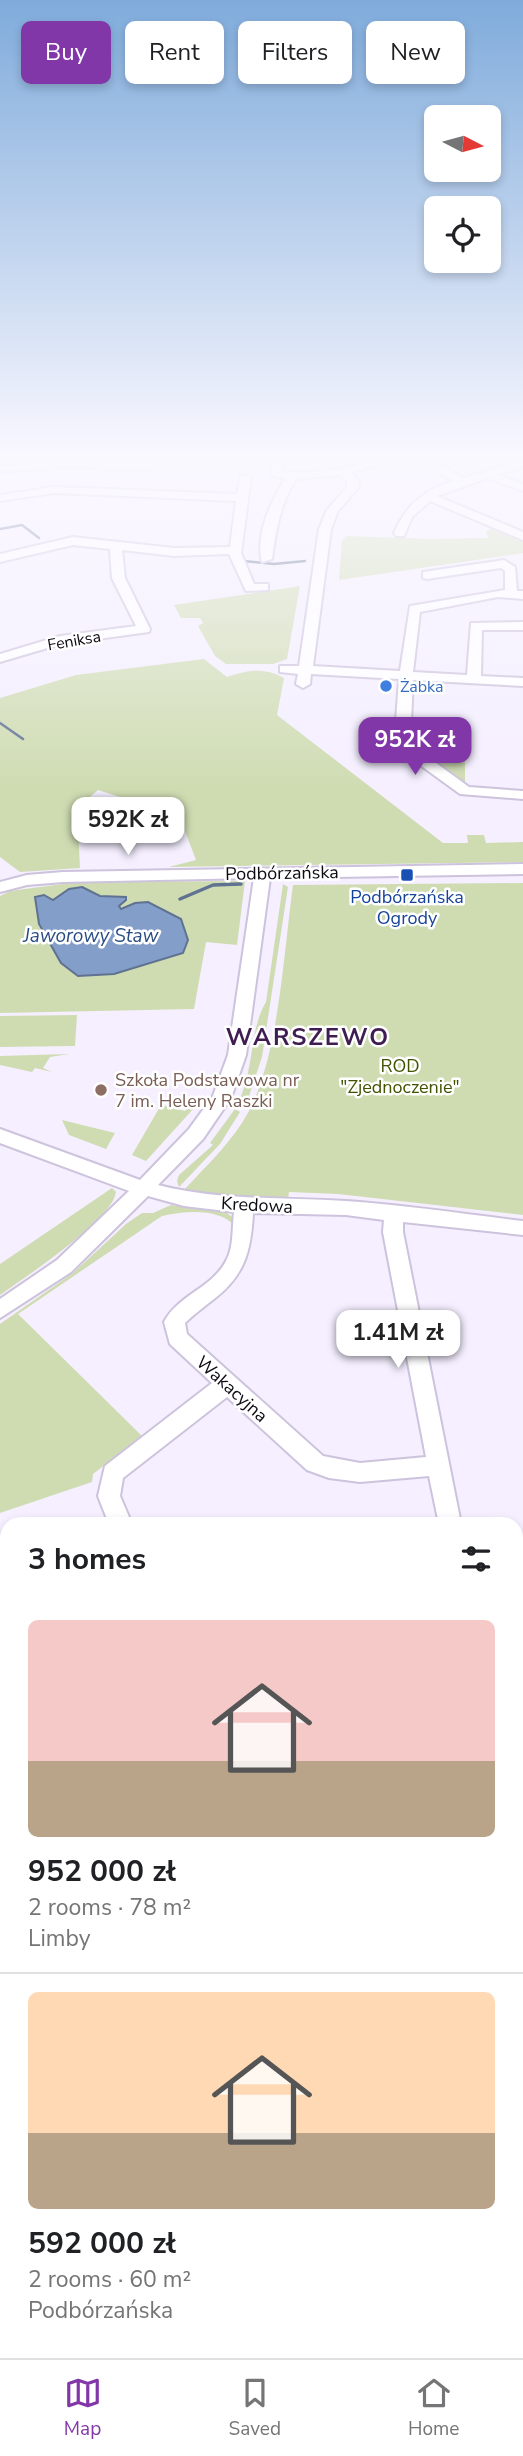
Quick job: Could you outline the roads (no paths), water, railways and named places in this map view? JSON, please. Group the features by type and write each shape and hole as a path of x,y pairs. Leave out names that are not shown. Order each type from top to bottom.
{"street":[{"name":"Feniksa","path":"0,658 60,640 146,634 121,587 118,567"},
{"path":"242,567 250,588 264,587"},
{"path":"304,677 320,567"},
{"path":"427,575 483,567"},
{"path":"508,567 517,594 469,598 414,609 406,676 403,746 465,791 523,795"},
{"path":"474,679 476,626 523,626"},
{"path":"285,669 304,677 327,671 523,682"},
{"name":"Podbórzańska","path":"0,887 52,878 523,869"},
{"path":"0,1310 64,1266 144,1190 202,1128 229,1082 237,1055 263,873"},
{"name":"Kredowa","path":"0,1136 144,1190 184,1199 244,1206 319,1207 394,1213 523,1228"},
{"name":"Wakacyjna","path":"244,1206 240,1253 232,1272 181,1312 174,1322 177,1338 226,1385 315,1463 326,1469 354,1472 438,1465"},
{"path":"394,1213 393,1232 449,1517"},
{"path":"118,1517 110,1496 113,1473 226,1385"}],"water":[{"name":"Jaworowy Staw","path":"82,887 100,896 126,897 119,906 121,909 135,903 148,902 181,919 188,940 183,953 114,974 78,976 61,963 39,924 35,897 44,895 53,900 69,889"}],"waterway":[{"path":"0,723 23,739"},
{"path":"180,899 213,885 241,884"}],"place":[{"name":"Żabka","path":"386,686"},
{"name":"Podbórzańska Ogrody","path":"407,875"},
{"name":"Szkoła Podstawowa nr 7 im. Heleny Raszki","path":"101,1090"}],"district":[{"name":"WARSZEWO","path":"308,1037"}],"park label":[{"name":"ROD \"Zjednoczenie\"","path":"400,1076"}]}
